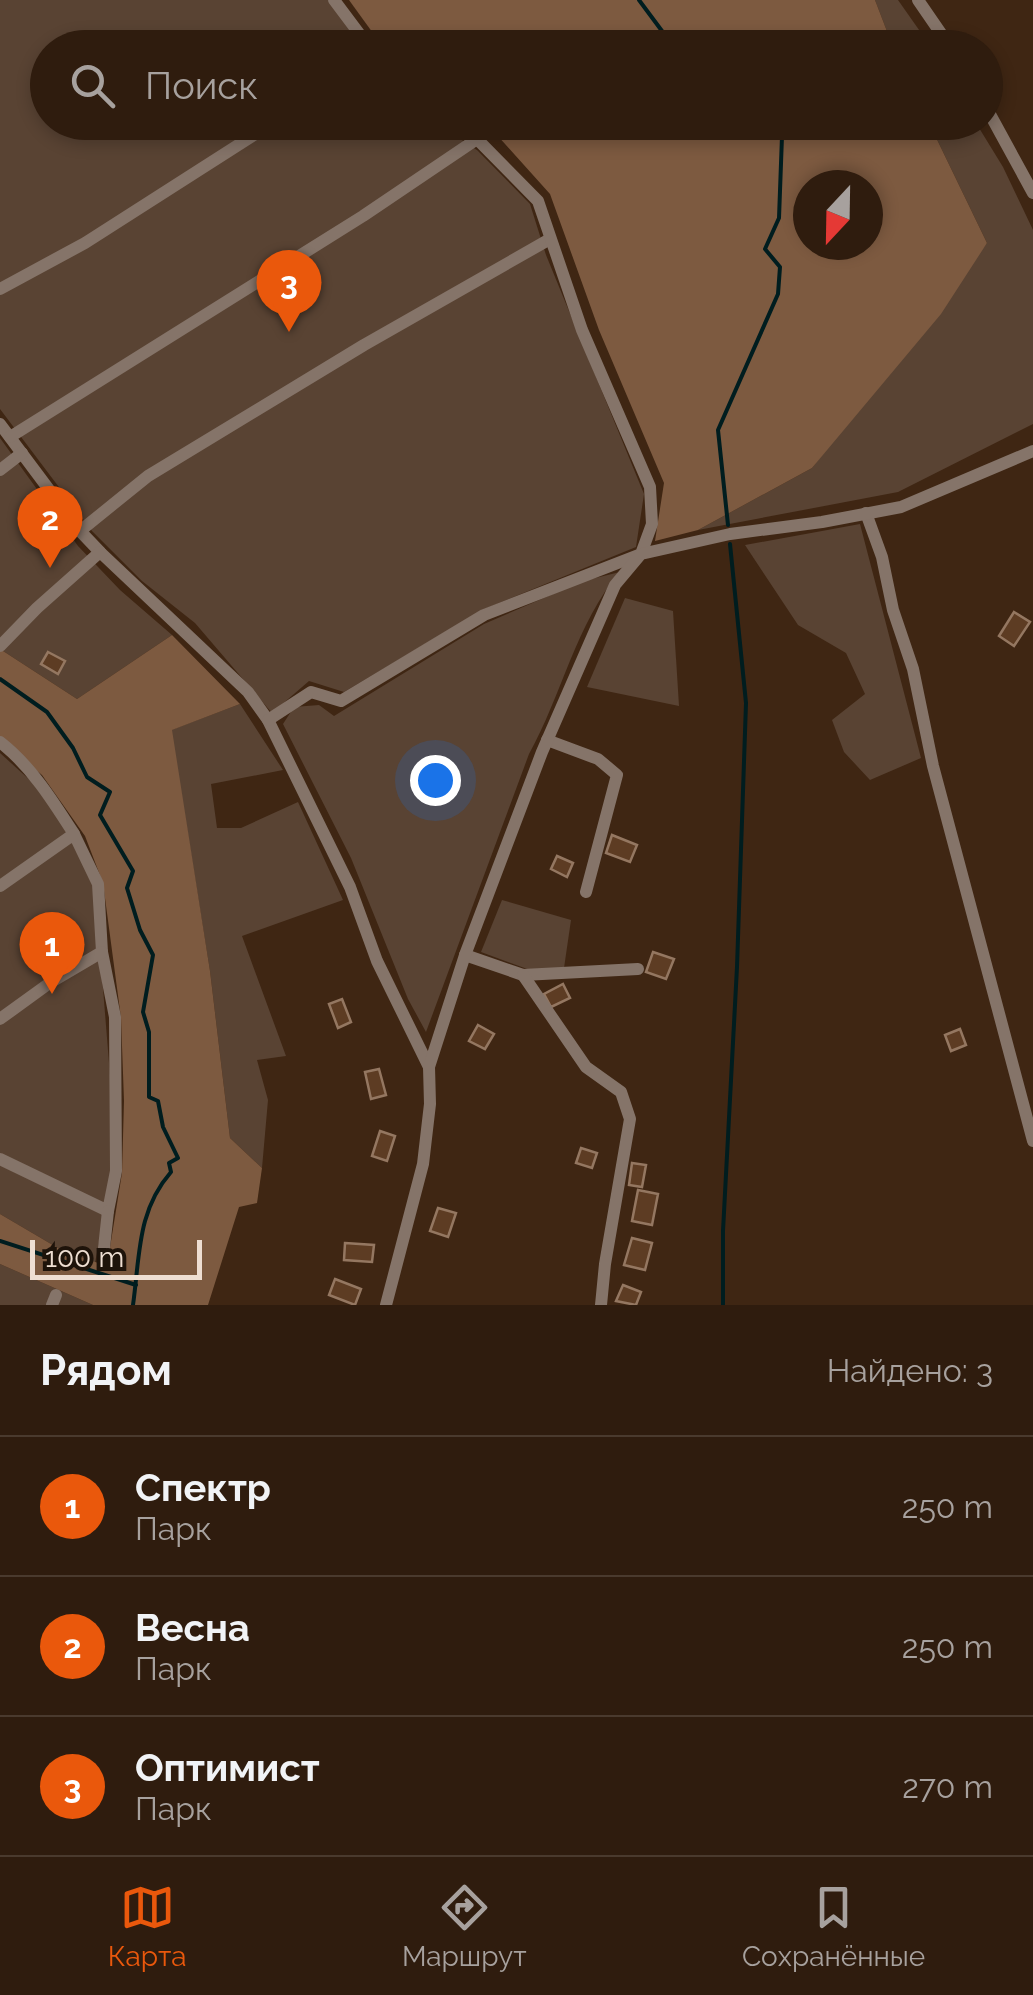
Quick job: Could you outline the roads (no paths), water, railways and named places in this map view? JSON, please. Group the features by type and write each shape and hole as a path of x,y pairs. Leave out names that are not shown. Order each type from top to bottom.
{"street":[{"path":"334,0 356,30"},
{"path":"918,0 939,30"},
{"path":"1003,138 1033,193"},
{"path":"0,289 85,243 246,140"},
{"path":"10,437 362,216 474,140"},
{"path":"386,1305 422,1164 430,1104 429,1067 465,955 547,740 615,585 641,554 652,524 650,487 582,330 538,200 479,140"},
{"path":"80,530 148,476 381,335 550,239"},
{"path":"0,424 80,530 248,692 268,720 350,887 377,961 429,1067"},
{"path":"268,720 311,692 341,702 484,615 641,554 730,534 901,507 1033,452"},
{"path":"0,470 22,453"},
{"path":"866,513 912,669 932,766 1033,1141"},
{"path":"0,646 100,552"},
{"path":"547,740 598,760 617,775 586,892"},
{"path":"0,742 16,754 52,800 98,884 102,952 115,1017 118,1098 116,1170 102,1256"},
{"path":"0,886 74,834"},
{"path":"0,1019 102,952"},
{"path":"465,955 523,975 638,969"},
{"path":"523,975 586,1068 620,1092 630,1119 604,1264 601,1305"},
{"path":"0,1159 108,1211"}],"waterway":[{"path":"639,0 661,30"},
{"path":"728,525 718,430 778,294 780,267 765,249 779,218 782,140"},
{"path":"723,1305 746,703 730,544"},
{"path":"0,679 47,712 73,748 87,777 110,792 100,815 133,871 127,888 140,930 153,955 143,1012 149,1032 149,1097 158,1101 163,1127 178,1158 169,1163 171,1172 146,1218 133,1305"},
{"path":"0,1241 136,1285"}],"place":[{"name":"Оптимист","path":"289,332"},
{"name":"Весна","path":"50,568"},
{"name":"Спектр","path":"52,994"}]}
